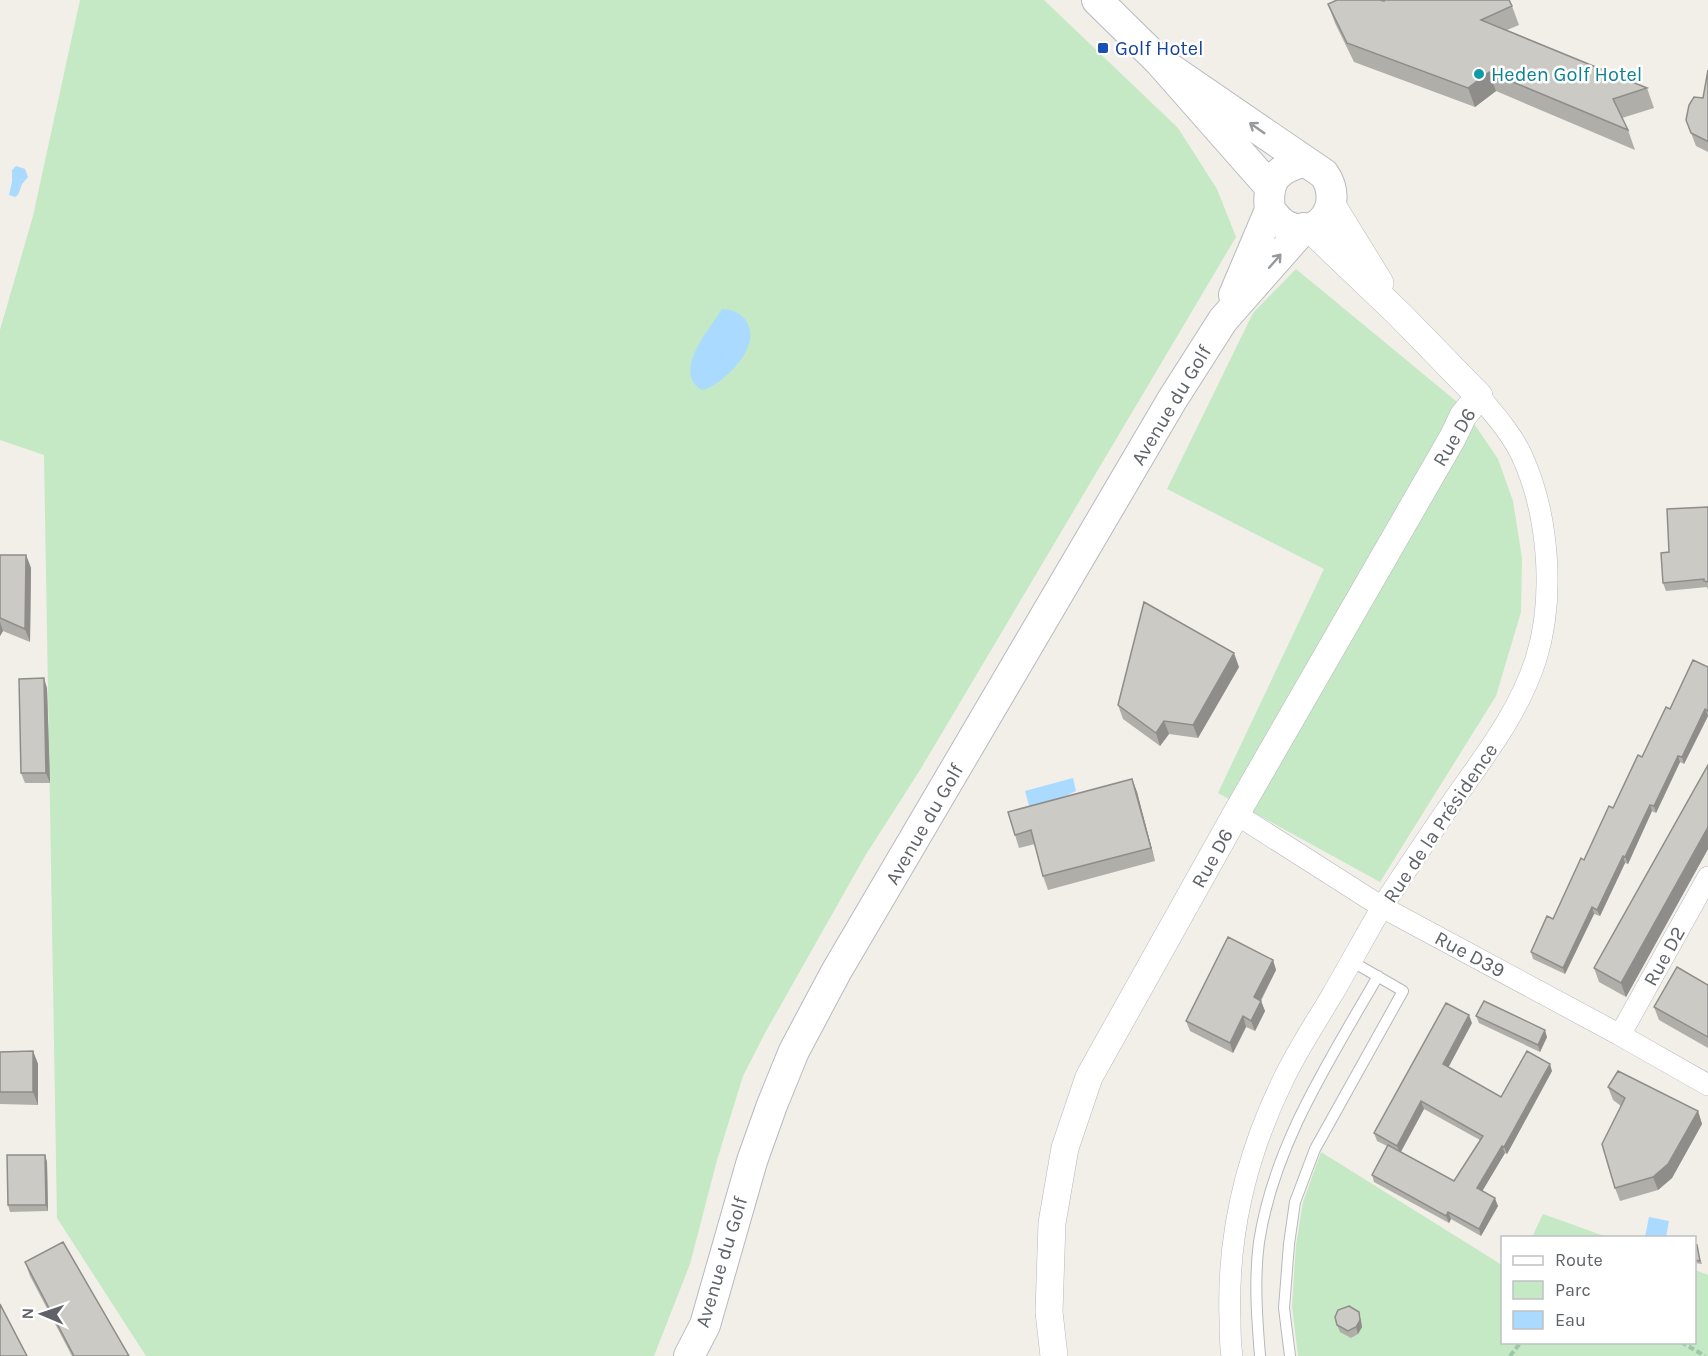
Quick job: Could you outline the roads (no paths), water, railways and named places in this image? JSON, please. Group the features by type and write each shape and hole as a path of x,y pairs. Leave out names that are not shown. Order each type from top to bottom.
{"main road":[{"path":"1097,0 1159,61 1270,199 1287,226 1297,229 1306,228"},
{"path":"1159,61 1324,174 1331,183 1332,206"},
{"name":"Avenue du Golf","path":"1223,320 1270,199 1274,177 1283,169 1305,161"},
{"name":"Avenue du Golf","path":"689,1356 705,1325 752,1161 794,1051 836,972 1172,400 1223,320 1306,228 1319,224 1327,216 1332,206"}],"street":[{"name":"Rue de la Présidence","path":"1332,206 1400,315"},
{"name":"Rue de la Présidence","path":"1232,1356 1229,1297 1232,1244 1242,1188 1262,1128 1284,1077 1382,907 1508,722 1521,698 1536,658 1545,612 1547,569 1542,525 1533,483 1521,454 1500,421 1479,396 1400,315 1306,228"},
{"name":"Rue D6","path":"1054,1356 1049,1312 1052,1223 1065,1148 1095,1067 1463,416 1479,396"},
{"name":"Rue D39","path":"1236,814 1382,907 1708,1085"},
{"name":"Rue D2","path":"1620,1035 1708,877"}],"lane":[{"path":"1290,1356 1284,1308 1295,1202 1315,1149 1403,991 1351,961"},
{"path":"1260,1356 1256,1308 1259,1243 1269,1195 1289,1139 1306,1104 1378,976"}],"water":[{"path":"16,166 25,169 28,177 15,197 9,195 12,170"},
{"path":"722,309 737,312 742,316 749,328 750,342 744,355 728,374 709,388 702,390 693,382 690,373 692,362 702,339"},
{"path":"1073,778 1076,791 1031,813 1025,791"},
{"path":"1649,1217 1669,1221 1666,1236 1645,1236"}],"place":[{"name":"Golf Hotel","path":"1103,48"},
{"name":"Heden Golf Hotel","path":"1479,74"}]}
